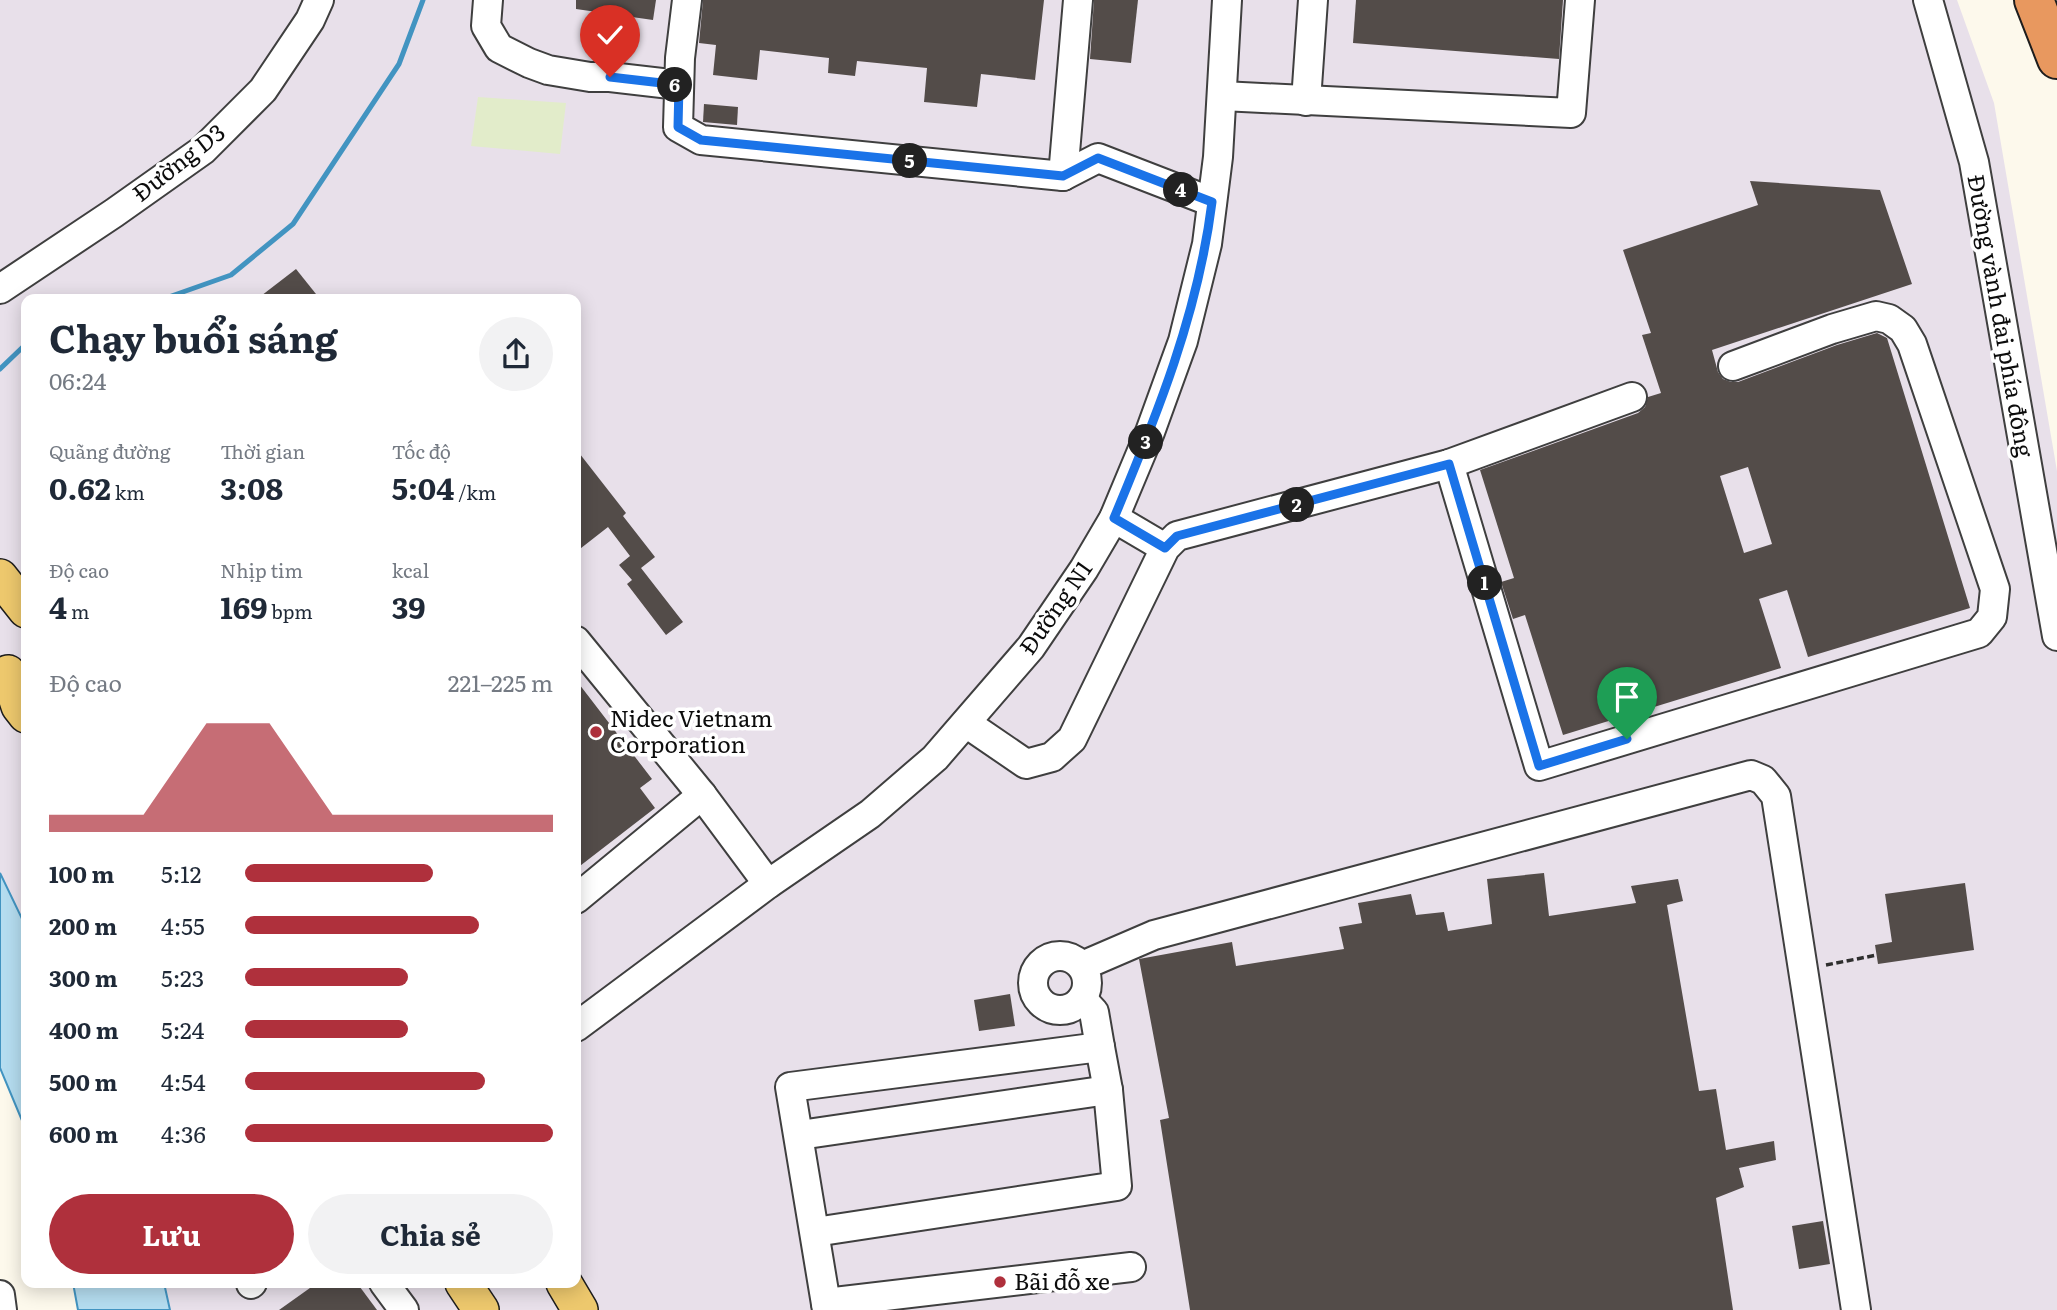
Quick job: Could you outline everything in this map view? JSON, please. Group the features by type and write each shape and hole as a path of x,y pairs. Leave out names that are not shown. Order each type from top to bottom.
{"highway":[{"path":"2034,0 2057,59"}],"main road":[{"path":"0,555 21,582"},
{"path":"0,577 21,604"},
{"path":"11,677 21,709"},
{"path":"466,1288 481,1310"},
{"path":"482,1288 496,1310"},
{"path":"551,1288 563,1310"},
{"path":"567,1288 580,1310"}],"street":[{"name":"Đường D3","path":"0,289 203,150 263,90 310,20 319,0"},
{"path":"488,0 486,26 499,48 529,63 548,70 590,77 679,85"},
{"path":"687,0 680,58 678,127 701,140 1063,176 1098,158 1212,202"},
{"path":"1063,176 1078,0"},
{"name":"Đường N1","path":"581,1023 768,884 870,814 934,758 1031,647 1084,569 1114,518 1150,432 1183,341 1207,244 1218,157 1227,0"},
{"path":"1306,101 1313,0"},
{"path":"1222,96 1571,113 1580,0"},
{"name":"Đường vành đai phía đông","path":"1928,0 1973,162 2057,636"},
{"path":"1449,464 1539,766 1979,632 1992,617 1995,589 1912,344 1903,329 1889,319 1875,316 1733,366"},
{"path":"966,723 1026,764 1052,757 1072,739 1165,548 1177,536 1449,464 1632,397"},
{"path":"1114,518 1165,548"},
{"path":"581,647 702,795 768,884"},
{"path":"1082,967 1154,934 1751,775 1763,780 1776,796 1856,1310"},
{"path":"581,895 702,795"},
{"path":"1051,956 1076,960 1086,974 1088,983 1082,999 1069,1009 1051,1009 1044,1005 1038,999 1032,983 1037,966 1051,956"},
{"path":"815,1232 1117,1186 1108,1090 1094,1012 1082,999"},
{"path":"1100,1047 790,1087 827,1307 1130,1267"},
{"path":"800,1135 1108,1090"},
{"path":"388,1288 404,1310"},
{"path":"0,1294 2,1310"}],"path":[{"path":"1803,970 1877,955"}],"shaded area":[{"path":"0,0 1957,0 1994,103 2057,471 2057,1310 170,1310 165,1288 581,1288 581,294 21,294 21,917 0,873"}],"green space":[{"path":"478,97 566,103 560,154 471,146"}],"water":[{"path":"0,873 21,917 21,1118 0,1068"},
{"path":"74,1288 165,1288 170,1310 78,1310"}],"building":[{"path":"576,0 656,0 653,20 576,9"},
{"path":"703,0 1044,0 1035,80 981,74 977,107 924,102 927,68 857,61 855,76 828,73 829,58 760,50 757,80 713,75 716,45 699,43"},
{"path":"1094,0 1138,0 1131,63 1090,59"},
{"path":"1356,0 1563,0 1559,59 1353,43"},
{"path":"704,104 738,107 737,125 703,122"},
{"path":"1750,181 1880,190 1912,284 1712,350 1718,372 1723,379 1738,382 1877,333 1887,338 1970,608 1808,657 1787,590 1759,599 1781,668 1563,735 1525,615 1513,619 1501,582 1514,578 1480,470 1638,413 1645,407 1648,397 1661,393 1642,335 1651,333 1623,250 1758,205","holes":["1748,467 1772,544 1744,553 1720,476"]},
{"path":"296,269 316,294 264,294"},
{"path":"581,455 626,513 623,516 655,557 641,568 683,622 666,635 627,584 632,580 619,565 630,556 608,527 581,548"},
{"name":"Nidec Vietnam Corporation","path":"581,687 652,779 640,788 655,808 581,865"},
{"path":"1544,873 1549,916 1636,903 1631,886 1678,879 1683,901 1667,905 1699,1091 1716,1089 1726,1150 1774,1141 1776,1160 1739,1168 1744,1187 1716,1198 1733,1310 1190,1310 1160,1120 1169,1118 1139,959 1232,942 1236,966 1344,949 1339,927 1362,923 1358,903 1411,894 1416,915 1444,912 1448,931 1492,924 1487,879"},
{"path":"1965,883 1974,950 1878,964 1875,945 1892,942 1885,894"},
{"path":"1010,994 1015,1026 979,1031 974,1000"},
{"path":"1823,1221 1830,1264 1799,1269 1792,1226"},
{"path":"310,1288 361,1288 377,1310 279,1310"}],"waterway":[{"path":"177,294 231,275 293,224 399,64 423,0"},
{"path":"0,369 21,349"}],"place":[{"name":"Nidec Vietnam Corporation","path":"596,732"},
{"name":"Bãi đỗ xe","path":"1000,1282"}],"route":[{"path":"610,77 679,85 678,127 701,140 1063,176 1098,158 1212,202 1207,244 1183,341 1150,432 1114,518 1165,548 1177,536 1449,464 1539,766 1627,739"}]}
